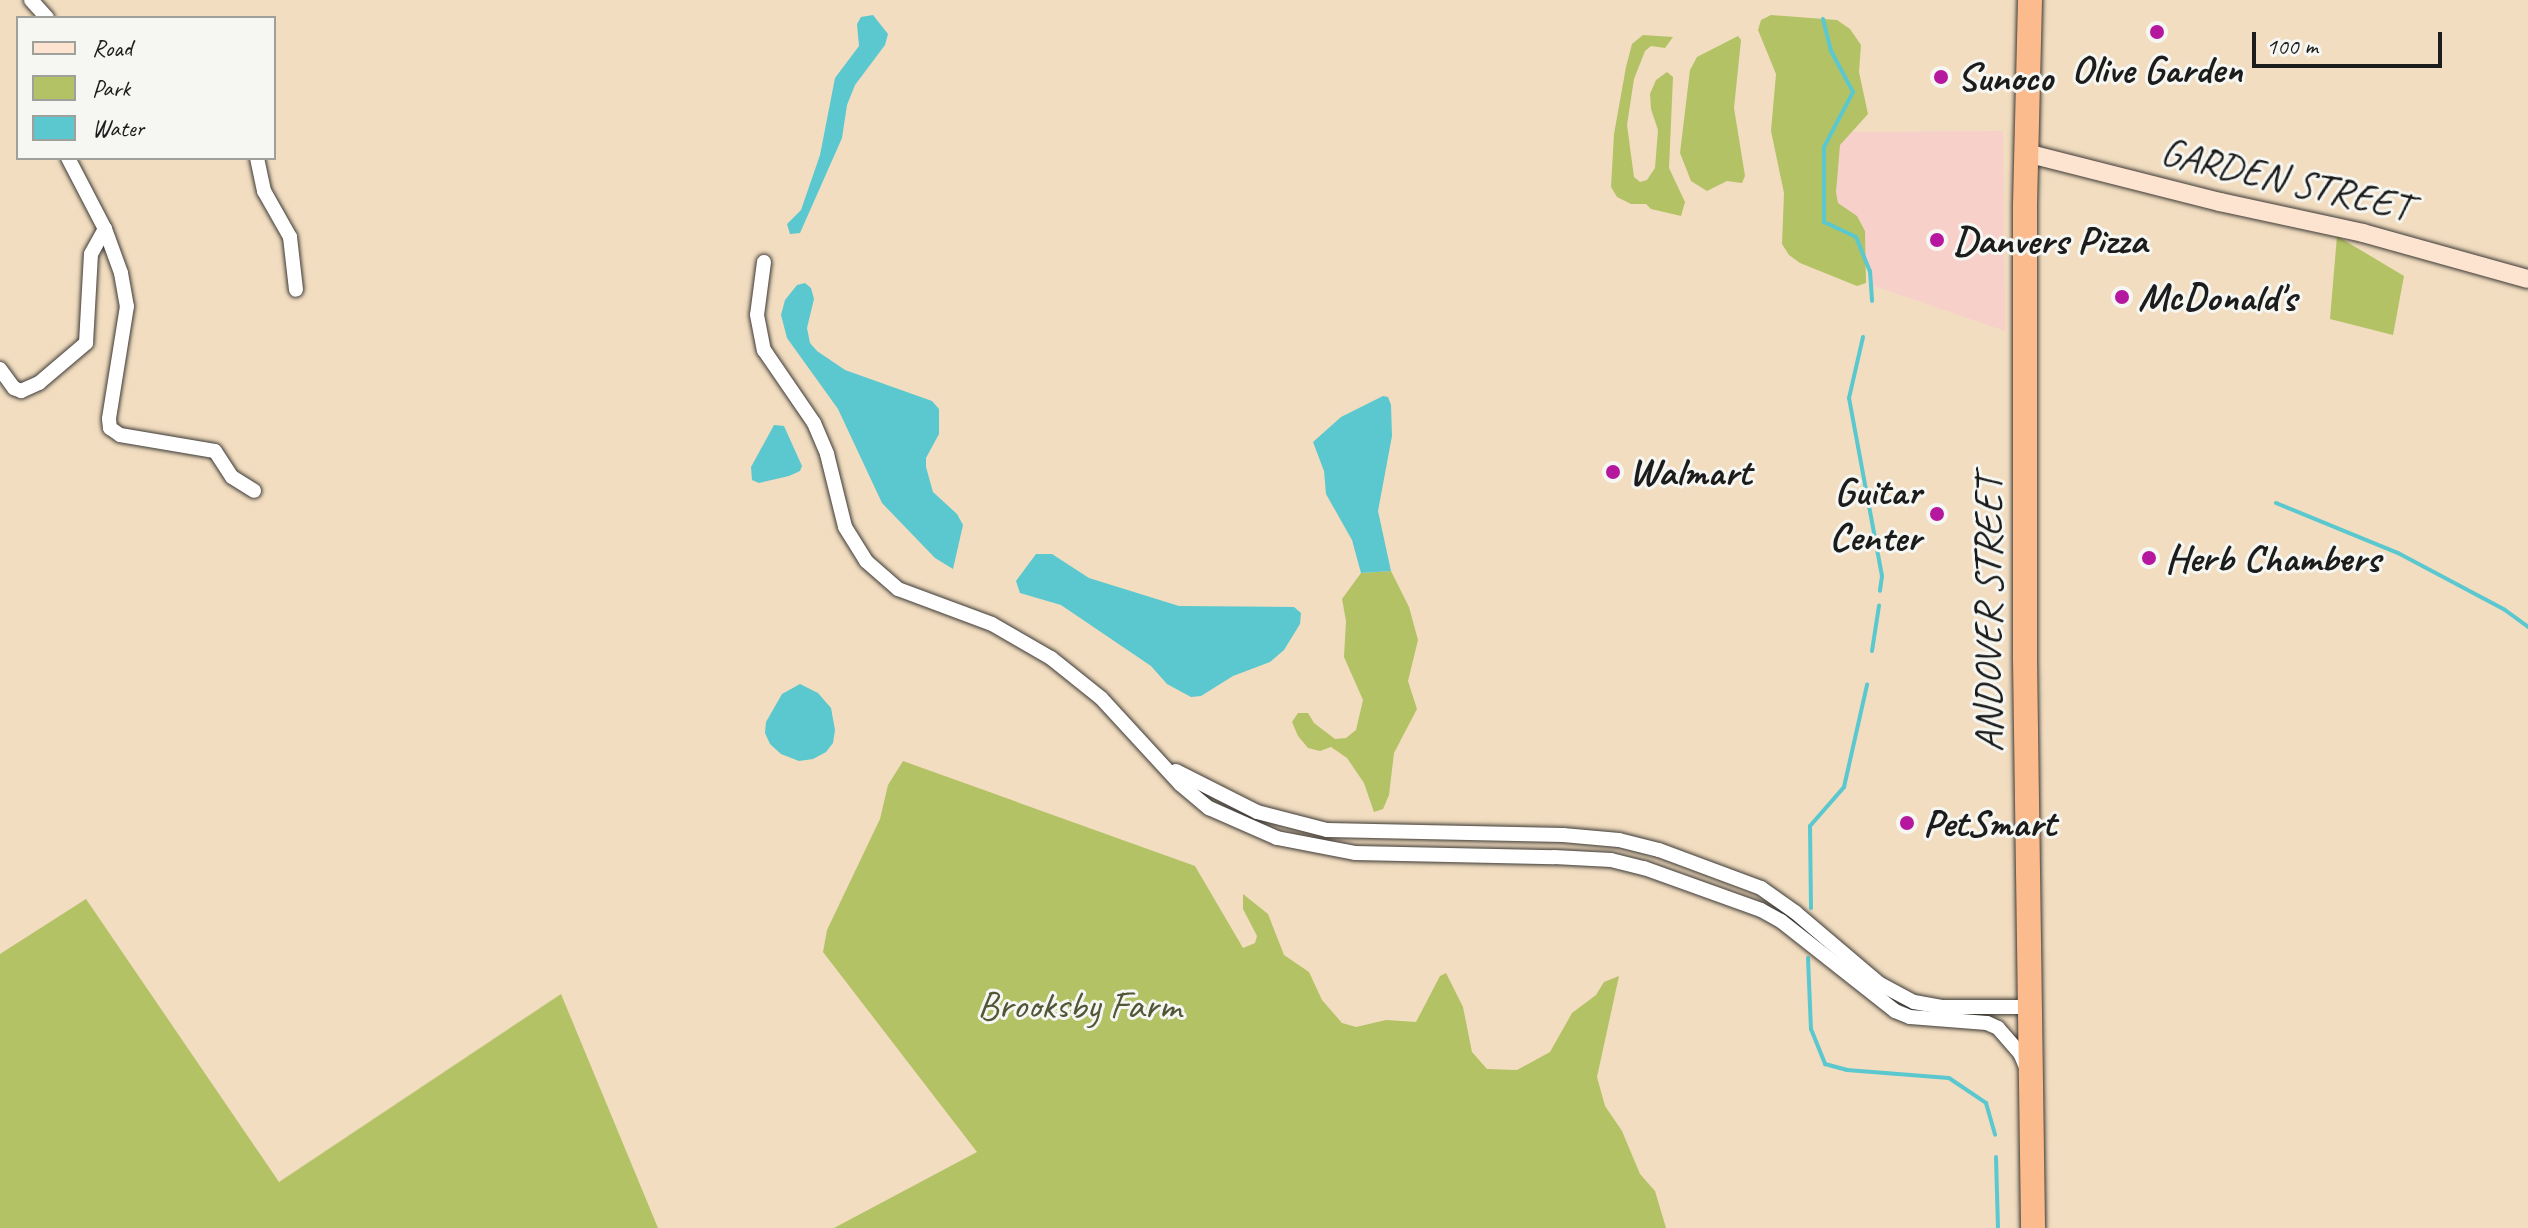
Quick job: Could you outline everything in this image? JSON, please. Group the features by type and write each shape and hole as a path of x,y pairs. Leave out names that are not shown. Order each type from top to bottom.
{"highway":[{"name":"ANDOVER STREET","path":"2030,0 2026,153 2025,646 2033,1228"}],"main road":[{"name":"GARDEN STREET","path":"2026,153 2220,202 2363,233 2528,279"}],"street":[{"path":"31,0 47,16"},
{"path":"69,160 105,229 121,273 127,306 110,428 120,435 215,451 232,477 254,491"},
{"path":"257,160 264,191 290,237 296,290"},
{"path":"0,369 14,388 21,391 39,383 86,343 91,254 105,229"},
{"path":"764,262 757,315 764,350 814,423 827,454 845,527 866,561 898,589 992,624 1051,658 1101,698 1180,784 1209,808 1244,825 1298,843 1355,853 1611,860 1736,899 1781,921 1895,1011 1910,1017 1987,1023 1998,1028 2020,1053 2030,1076"},
{"path":"1153,754 1187,779 1231,802 1317,828 1563,835 1619,840 1659,850 1761,888 1795,912 1880,984 1914,1002 1942,1007 2029,1007"}],"shaded area":[{"path":"2003,131 2005,331 1871,285 1870,271 1856,237 1823,204 1832,132"}],"green space":[{"path":"1771,15 1837,20 1850,29 1861,45 1859,72 1868,114 1840,145 1836,192 1838,203 1857,216 1865,231 1866,283 1857,286 1800,263 1789,255 1782,244 1784,193 1771,131 1776,74 1758,30 1761,20"},
{"path":"1643,35 1673,37 1665,48 1651,46 1645,51 1634,79 1627,125 1634,177 1640,182 1647,180 1655,168 1658,130 1650,94 1656,80 1667,72 1673,77 1669,168 1685,202 1681,216 1651,209 1646,204 1631,204 1617,197 1611,187 1614,134 1626,67 1632,44"},
{"path":"1738,36 1741,40 1734,108 1745,176 1742,183 1727,181 1707,191 1691,181 1680,153 1690,70 1697,57"},
{"path":"2337,236 2404,276 2393,335 2330,319"},
{"path":"1391,571 1409,607 1418,640 1408,681 1417,709 1394,753 1389,795 1383,809 1374,812 1364,783 1347,758 1331,747 1320,751 1308,748 1292,722 1298,713 1308,713 1314,723 1335,739 1346,738 1356,730 1363,700 1344,657 1346,621 1342,599 1361,573"},
{"name":"Brooksby Farm","path":"903,761 1195,866 1243,948 1255,943 1257,936 1243,909 1243,894 1268,914 1284,955 1309,972 1322,1000 1342,1023 1356,1027 1386,1020 1416,1022 1440,976 1446,973 1463,1007 1472,1052 1487,1069 1517,1070 1550,1052 1572,1013 1596,995 1604,982 1619,976 1597,1077 1605,1106 1622,1131 1640,1174 1655,1191 1666,1228 834,1228 977,1152 823,952 827,930 880,819 888,785"},
{"path":"86,899 279,1182 561,994 658,1228 0,1228 0,954"}],"water":[{"path":"873,15 888,34 885,45 855,85 847,105 842,138 800,233 790,234 787,224 801,210 820,155 835,78 859,46 857,24 861,17"},
{"path":"805,283 811,288 814,299 807,328 810,343 817,351 845,370 932,401 939,409 939,434 926,458 926,467 933,492 957,514 963,525 953,569 935,558 882,503 838,409 787,338 781,315 785,300 797,285"},
{"path":"1383,396 1388,397 1391,405 1392,436 1378,511 1391,571 1361,573 1352,540 1326,494 1324,471 1313,442 1341,417"},
{"path":"774,425 784,426 802,466 800,471 789,476 759,483 752,480 751,467"},
{"path":"1036,554 1052,554 1089,578 1179,606 1294,607 1301,613 1300,624 1284,650 1270,662 1233,676 1201,696 1191,697 1167,684 1151,666 1061,605 1020,593 1016,581"},
{"path":"800,684 818,693 831,708 835,730 833,743 826,752 813,759 799,761 781,754 770,744 765,733 766,722 782,694"}],"waterway":[{"path":"1823,19 1831,51 1853,92 1824,147 1824,222 1856,237 1870,271 1872,301"},
{"path":"1863,337 1849,398 1882,576 1880,591"},
{"path":"2276,503 2398,553 2505,610 2528,627"},
{"path":"1872,651 1879,606"},
{"path":"1811,908 1810,826 1844,787 1867,685"},
{"path":"1808,958 1811,1029 1825,1064 1847,1070 1949,1078 1986,1103 1995,1135"},
{"path":"1996,1157 1998,1228"}],"place":[{"name":"Olive Garden","path":"2157,32"},
{"name":"Sunoco","path":"1941,77"},
{"name":"Danvers Pizza","path":"1937,240"},
{"name":"McDonald's","path":"2122,297"},
{"name":"Walmart","path":"1613,472"},
{"name":"Guitar Center","path":"1937,514"},
{"name":"Herb Chambers","path":"2149,558"},
{"name":"PetSmart","path":"1907,823"}]}
